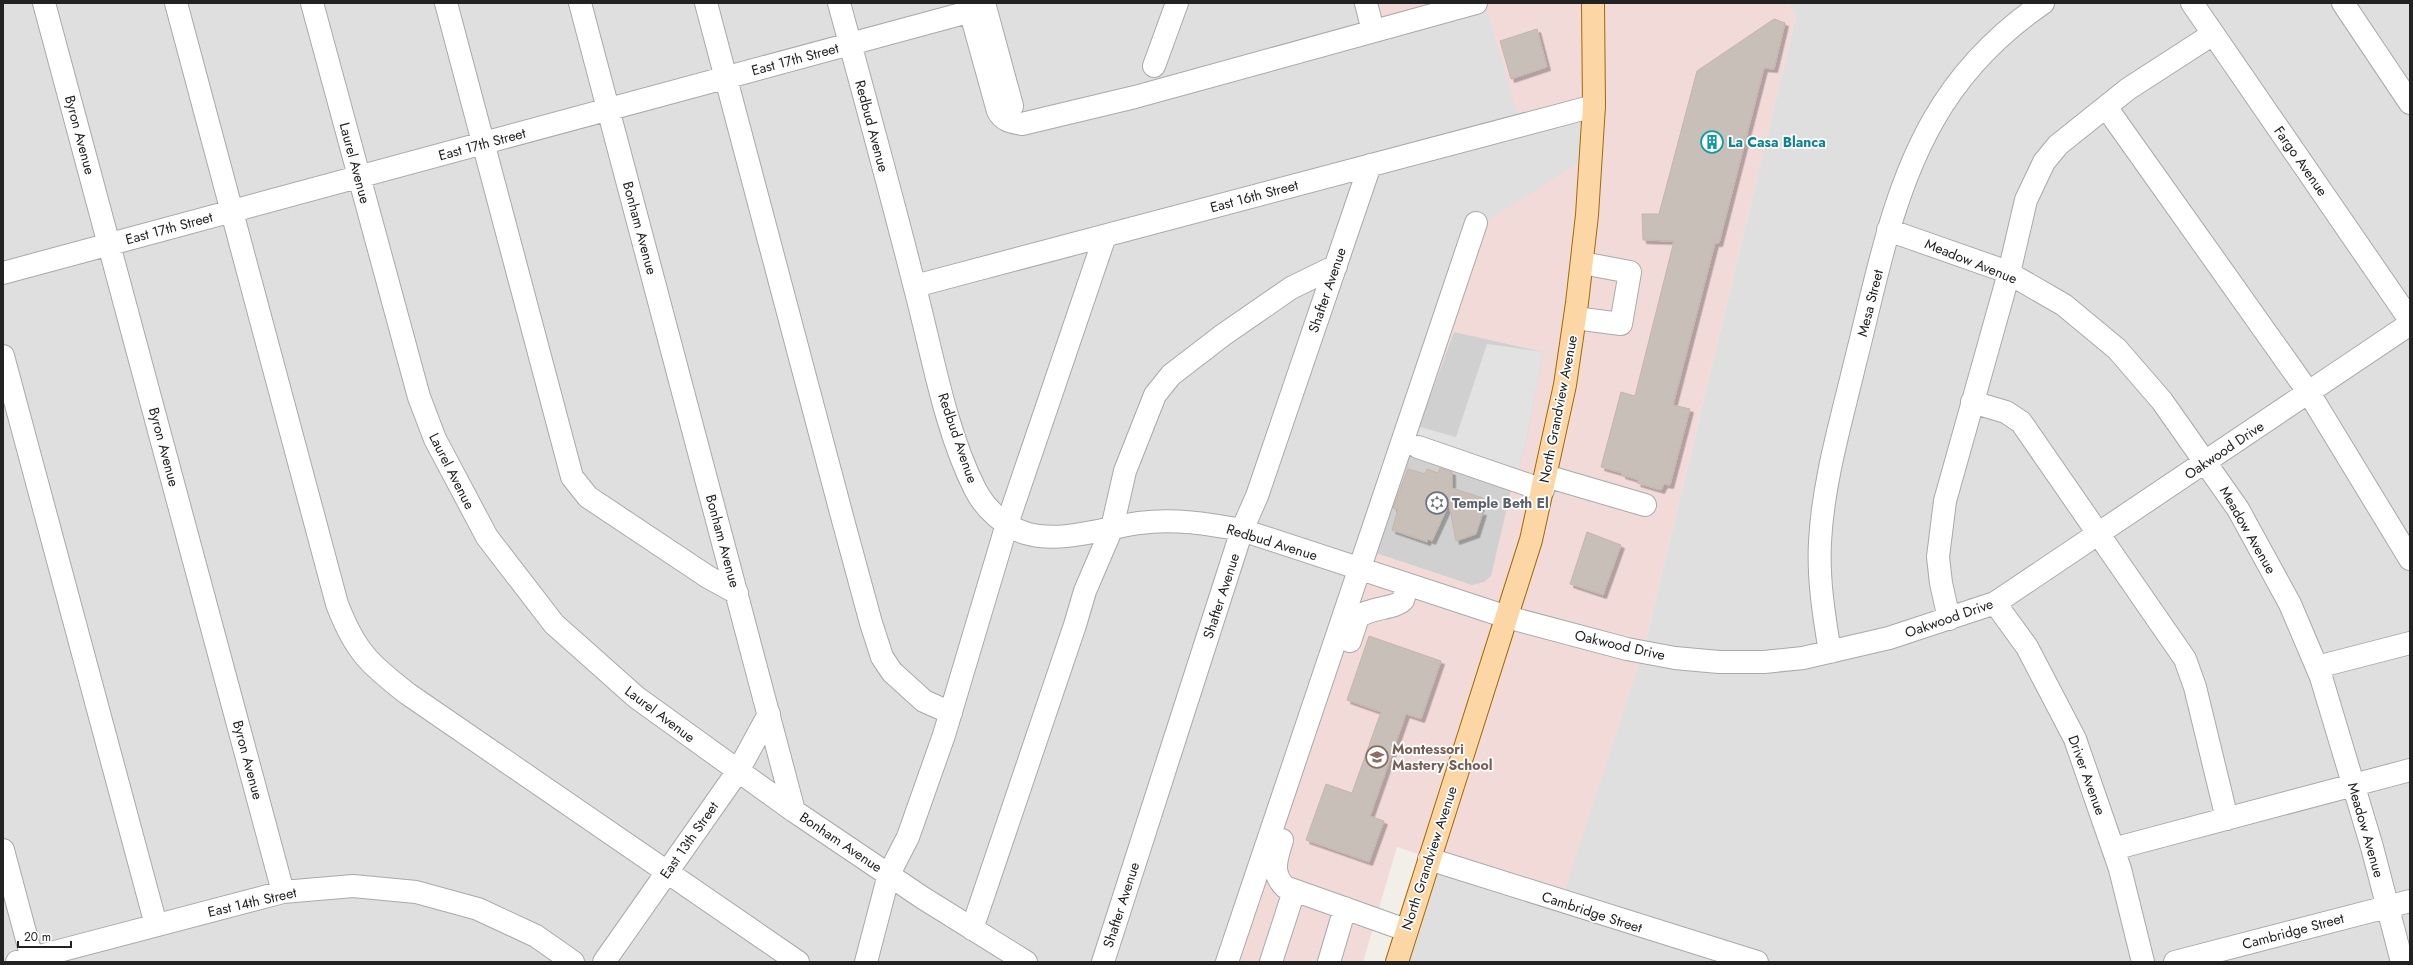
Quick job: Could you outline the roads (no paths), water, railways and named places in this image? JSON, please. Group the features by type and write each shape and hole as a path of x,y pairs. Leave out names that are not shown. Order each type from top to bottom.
{"main road":[{"name":"North Grandview Avenue","path":"1397,962 1507,617 1544,483 1565,385 1582,263 1594,106 1593,3"}],"street":[{"name":"Byron Avenue","path":"44,3 283,892"},
{"path":"176,3 233,211 337,604 348,632 358,650 376,670 414,698 535,783 668,871 798,962"},
{"name":"Laurel Avenue","path":"312,3 419,397 435,439 486,537 554,624 636,697 794,811"},
{"path":"446,3 572,478 588,497 708,577 737,593"},
{"name":"Bonham Avenue","path":"580,3 794,811 972,929 1026,962"},
{"path":"706,3 843,520 871,623 882,657 892,672 924,701 951,713"},
{"name":"Redbud Avenue","path":"839,3 915,286 941,390 960,454 982,500 1007,524 1025,533 1042,536 1069,535 1140,523 1175,521 1242,530 1507,617"},
{"path":"984,3 1012,106"},
{"path":"1154,66 1177,3"},
{"path":"1366,3 1373,31"},
{"path":"964,9 998,111 1001,116 1010,122 1022,124 1135,97 1476,3"},
{"name":"Mesa Street","path":"1830,652 1820,573 1820,541 1824,499 1837,438 1888,230 1911,166 1934,120 1955,86 1975,61 1997,39 2043,3"},
{"name":"Fargo Avenue","path":"2192,3 2410,320"},
{"path":"2343,3 2410,103"},
{"name":"East 17th Street","path":"3,273 850,44 964,9"},
{"path":"1950,619 1941,583 1938,558 1945,501 2009,273 2026,200 2044,162 2058,145 2128,89 2214,34"},
{"name":"East 16th Street","path":"915,286 1594,106"},
{"path":"2106,107 2309,393 2410,559"},
{"name":"Shafter Avenue","path":"1103,962 1242,530 1257,496 1370,166"},
{"path":"1228,962 1361,569 1476,222"},
{"name":"Meadow Avenue","path":"1888,230 1958,253 2009,273 2064,305 2117,349 2162,401 2206,463 2242,515 2290,604 2317,667 2353,785 2402,962"},
{"path":"866,962 889,874 908,836 951,713 1007,524 1105,236"},
{"path":"1575,318 1620,324 1630,272 1582,263"},
{"path":"972,929 1076,625 1085,591 1112,528 1125,471 1138,433 1155,395 1171,375 1223,335 1290,288 1336,266"},
{"name":"Oakwood Drive","path":"1507,617 1627,649 1675,658 1719,662 1764,662 1803,658 1889,638 1950,619 1995,603 2206,463 2410,324"},
{"path":"3,356 156,925"},
{"path":"1972,402 2006,412 2020,422 2185,659 2195,687 2227,819"},
{"path":"1418,448 1544,483 1645,504"},
{"path":"1406,584 1402,600 1396,605 1373,609 1358,617 1288,815 1275,865 1280,881 1294,891 1406,930"},
{"name":"Driver Avenue","path":"1995,603 2027,647 2075,739 2113,849 2143,962"},
{"path":"2317,667 2410,643"},
{"name":"East 13th Street","path":"604,962 738,771 769,714"},
{"path":"2113,849 2410,770"},
{"path":"3,850 27,961"},
{"name":"Cambridge Street","path":"1429,859 1757,962"},
{"name":"East 14th Street","path":"27,961 283,892 353,886 416,892 478,909 536,936 573,962"},
{"path":"1272,962 1294,891"},
{"name":"Cambridge Street","path":"2175,962 2410,901"},
{"path":"1329,962 1345,908"}],"place":[{"name":"La Casa Blanca","path":"1712,142"},
{"name":"Temple Beth El","path":"1437,503"},
{"name":"Montessori Mastery School","path":"1377,757"}]}
